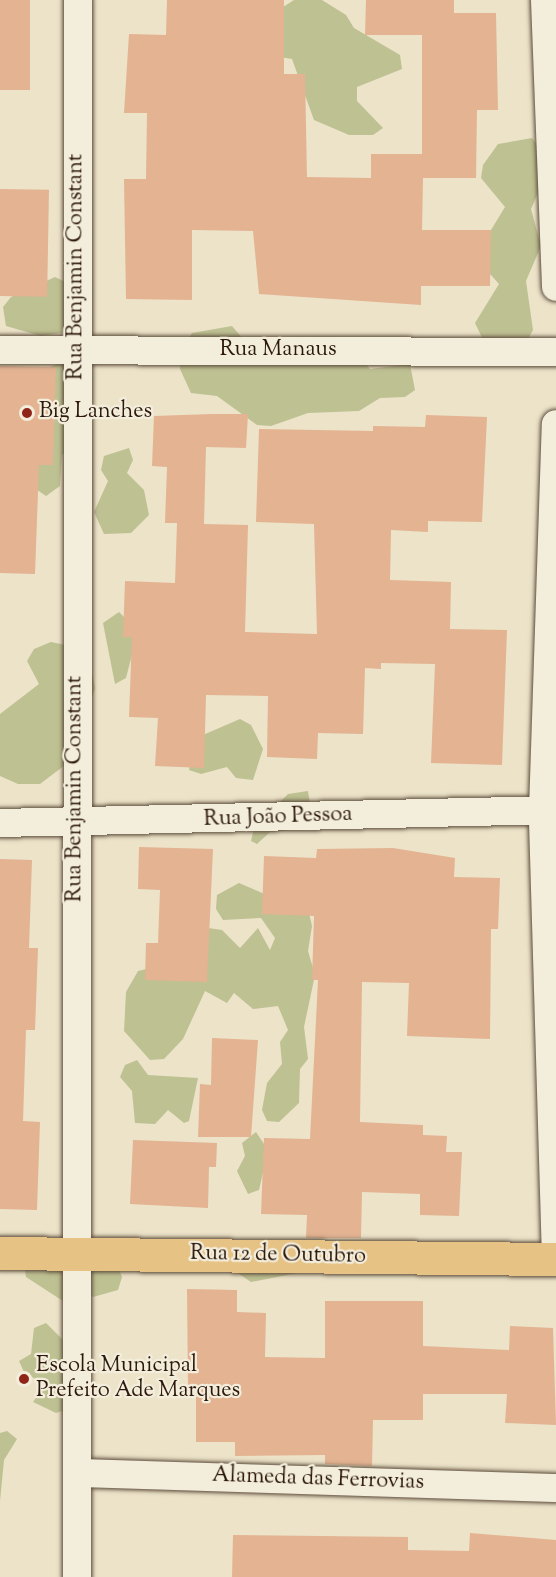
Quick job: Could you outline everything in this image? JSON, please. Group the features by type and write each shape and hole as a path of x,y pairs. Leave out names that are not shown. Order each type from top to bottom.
{"main road":[{"name":"Rua 12 de Outubro","path":"0,1253 556,1259"}],"street":[{"name":"Rua Benjamin Constant","path":"77,1577 80,1254 76,824 78,0"},
{"path":"545,0 556,287"},
{"name":"Rua Manaus","path":"0,350 556,352"},
{"path":"556,424 549,810 556,1259"},
{"name":"Rua João Pessoa","path":"0,823 76,824 549,810"},
{"name":"Alameda das Ferrovias","path":"79,1473 556,1488"}],"green space":[{"path":"294,0 322,0 346,15 354,28 400,55 402,69 357,87 357,101 383,128 373,135 349,135 314,120 292,59 266,55 277,11"},
{"path":"532,138 540,149 541,186 531,209 541,246 526,281 533,330 527,341 486,346 475,323 499,284 483,266 491,230 505,207 481,178 483,165 498,144"},
{"path":"55,277 72,285 66,332 41,336 6,326 3,307 11,297"},
{"path":"232,326 248,345 362,359 370,369 410,364 415,390 405,397 380,398 359,411 308,413 271,426 257,425 217,396 191,393 180,369 179,355 192,333"},
{"name":"Big Lanches","path":"60,363 69,368 72,447 62,455 60,486 46,496 30,485 0,434 31,374"},
{"path":"129,448 133,460 127,473 144,490 149,515 131,533 104,534 94,512 108,481 101,470 104,456"},
{"path":"119,612 132,625 133,651 126,678 115,684 103,623"},
{"path":"51,642 75,647 90,662 95,688 73,759 40,784 18,784 0,776 0,714 39,684 27,661 34,649"},
{"path":"240,719 251,725 263,749 253,780 236,778 227,767 201,774 189,770 196,738"},
{"path":"308,791 310,804 300,829 270,832 257,844 251,841 254,828 288,794"},
{"path":"239,883 309,913 312,926 308,951 315,975 304,1027 308,1059 300,1069 299,1103 279,1122 267,1121 262,1110 267,1083 282,1064 280,1042 288,1030 278,1006 253,1009 234,993 227,1003 205,991 183,1039 164,1059 150,1060 124,1031 126,992 138,971 164,965 208,928 222,930 240,948 258,928 270,950 275,938 261,918 223,920 216,909 217,895"},
{"path":"137,1060 148,1075 198,1078 189,1121 184,1123 168,1110 155,1124 135,1123 132,1091 120,1077 125,1065"},
{"path":"256,1132 268,1150 259,1190 248,1194 237,1171 245,1156 242,1143"},
{"path":"117,1264 122,1277 118,1290 93,1297 81,1289 66,1303 26,1277 24,1265"},
{"path":"235,1271 303,1272 251,1282"},
{"path":"46,1323 64,1341 68,1409 56,1413 33,1402 45,1385 24,1372 19,1361 31,1354 34,1328"},
{"path":"7,1431 17,1439 4,1460 0,1501 0,1433"}],"building":[{"path":"0,0 30,0 30,90 0,90"},
{"path":"167,0 284,0 284,74 305,74 307,177 371,178 371,154 422,154 422,35 365,35 366,0 454,0 454,13 496,13 498,110 477,110 476,178 423,178 422,230 491,230 490,286 421,286 421,305 259,294 253,231 192,230 192,300 126,299 124,179 146,179 147,113 124,113 129,34 166,35"},
{"path":"0,189 49,190 47,297 0,296"},
{"path":"0,366 56,367 53,465 39,465 35,574 0,573"},
{"path":"248,414 246,448 206,447 204,524 248,525 245,632 317,634 314,524 256,522 259,429 373,431 373,426 425,427 426,415 487,417 482,522 428,521 428,532 391,530 390,580 451,582 450,629 507,630 502,765 431,763 435,664 381,663 381,669 365,668 363,734 318,733 317,759 267,757 268,696 206,695 204,768 155,766 158,718 129,717 132,637 123,637 125,581 175,583 177,523 165,523 167,467 152,466 154,416"},
{"path":"139,847 213,849 207,982 145,980 146,943 158,943 160,890 138,889"},
{"path":"393,848 455,858 454,877 500,878 498,929 491,929 490,1039 407,1036 409,983 362,982 360,1122 423,1125 423,1135 447,1136 446,1152 462,1152 459,1216 420,1215 420,1194 362,1192 361,1238 306,1238 307,1215 261,1214 264,1138 310,1139 318,980 312,980 314,916 262,914 264,856 316,858 317,849"},
{"path":"0,859 32,860 29,948 38,948 35,1030 26,1030 23,1121 40,1122 37,1210 0,1209"},
{"path":"212,1038 258,1040 251,1137 198,1137 200,1084 211,1085"},
{"path":"133,1140 217,1143 216,1167 209,1167 208,1208 130,1204"},
{"path":"187,1289 237,1290 237,1312 266,1313 265,1357 325,1358 325,1301 423,1301 423,1346 509,1350 510,1326 553,1328 556,1425 505,1423 507,1394 423,1394 423,1420 373,1420 372,1466 325,1464 325,1455 235,1456 235,1442 196,1442 196,1387 188,1387"},
{"path":"470,1533 556,1540 556,1577 232,1577 233,1535 408,1537 408,1550 469,1551"}],"place":[{"name":"Big Lanches","path":"27,413"},
{"name":"Escola Municipal Prefeito Ade Marques","path":"24,1379"}]}
